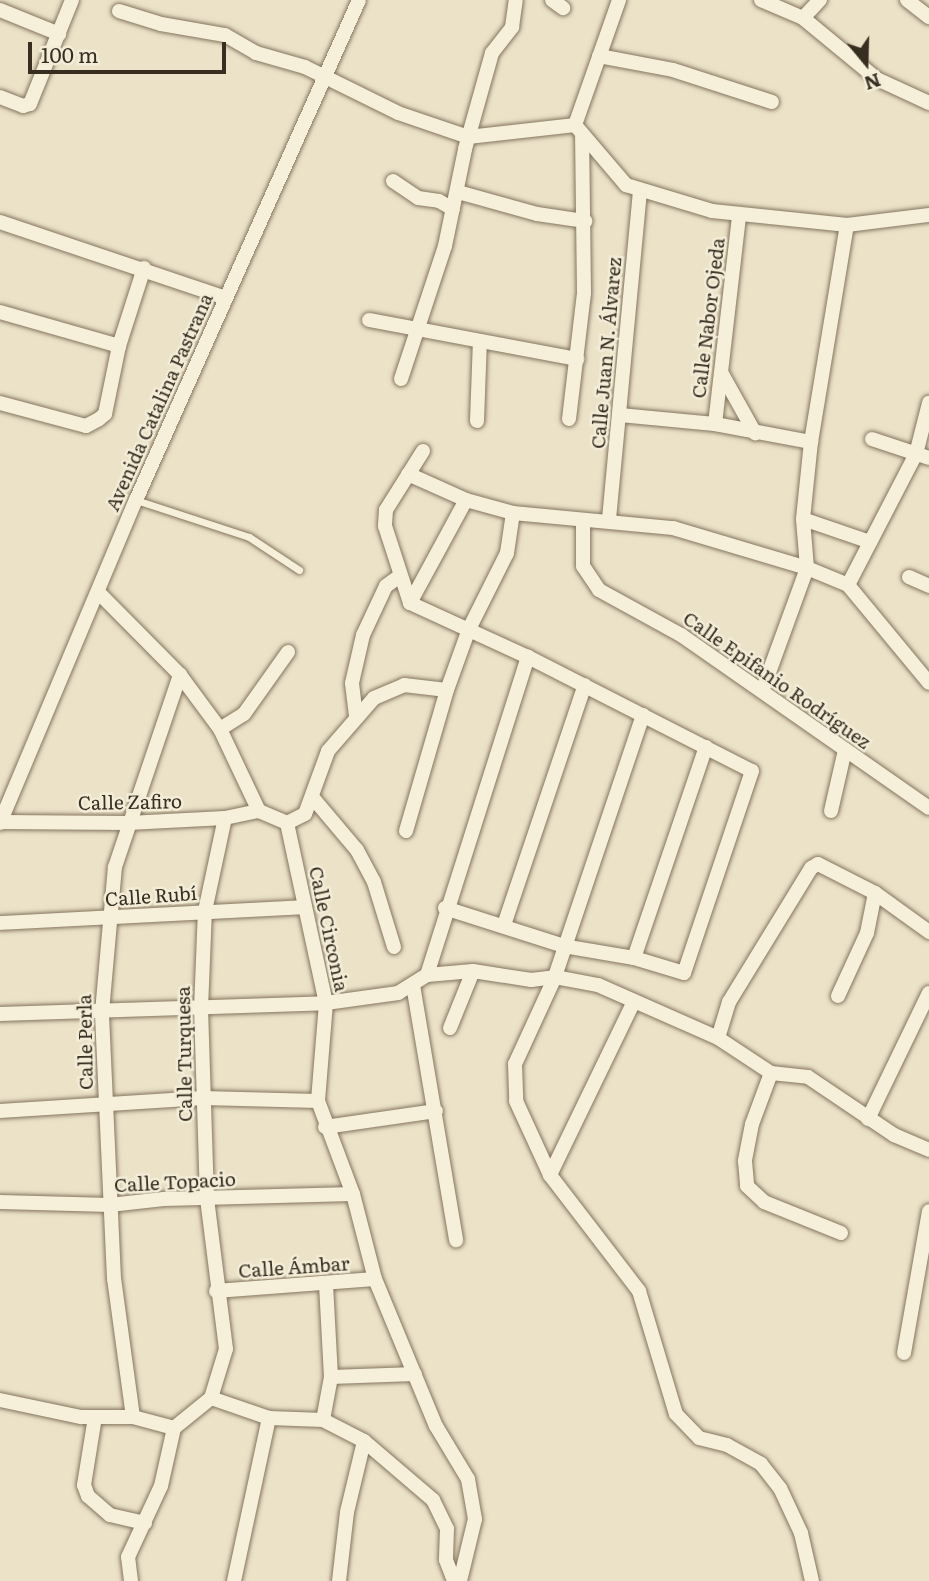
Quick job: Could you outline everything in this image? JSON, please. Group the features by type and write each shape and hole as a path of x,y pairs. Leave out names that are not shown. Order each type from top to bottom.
{"street":[{"path":"0,97 23,106 30,104 72,0"},
{"path":"401,379 458,192 468,137 492,53 512,27 516,0"},
{"path":"569,419 584,293 585,221 579,130 599,56 619,0"},
{"path":"761,0 803,18 877,79 929,103"},
{"path":"803,18 820,0"},
{"path":"907,0 929,17"},
{"name":"Avenida Catalina Pastrana","path":"0,822 136,500 324,79 354,2"},
{"path":"0,10 59,34"},
{"path":"119,11 161,24 225,35 324,79 468,137 579,130"},
{"path":"599,56 673,70 772,102"},
{"path":"579,130 626,184 740,217 847,225 929,215"},
{"path":"393,181 418,198 439,201 453,209"},
{"name":"Calle Juan N. Álvarez","path":"609,519 640,190"},
{"path":"458,192 537,214 585,221"},
{"name":"Calle Nabor Ojeda","path":"715,424 740,217"},
{"path":"0,222 144,268 226,298"},
{"path":"762,689 807,568 803,519 811,442 847,225"},
{"path":"0,403 86,426 104,414 119,346 144,268"},
{"path":"0,312 119,346"},
{"path":"369,320 577,359"},
{"path":"477,421 480,341"},
{"path":"722,374 755,433"},
{"path":"848,585 870,542 922,456 929,403"},
{"path":"620,415 715,424 811,442"},
{"path":"873,439 922,456"},
{"path":"423,451 386,510 385,526 410,603 528,657 752,771 684,973 634,958 564,946 445,908"},
{"path":"408,474 466,500 513,513 583,520 609,519 673,528 807,568 848,585 929,683"},
{"path":"410,603 466,500"},
{"path":"406,831 447,690 470,629 507,553 513,513"},
{"path":"803,519 870,542"},
{"name":"Calle Epifanio Rodríguez","path":"583,520 583,566 599,590 681,635 762,689 845,750 927,801"},
{"path":"356,716 352,682 363,635 386,586 400,576"},
{"path":"909,577 929,586"},
{"path":"98,592 180,675 220,729 259,811 287,823 305,814 328,751 374,698 404,685 447,690"},
{"path":"220,729 244,714 288,652"},
{"path":"427,975 445,908 528,657"},
{"name":"Calle Perla","path":"133,1417 110,1205 102,1012 108,918 128,823 180,675"},
{"path":"504,925 585,685"},
{"path":"643,715 555,977 515,1064 516,1101 550,1175 639,1291 677,1414 699,1438 727,1445 761,1464 780,1488 801,1533 812,1581"},
{"path":"634,958 706,747"},
{"path":"831,811 845,750"},
{"path":"313,798 357,850 374,882 394,947"},
{"name":"Calle Zafiro","path":"0,822 128,823 225,818 259,811"},
{"name":"Calle Turquesa","path":"211,1398 226,1349 216,1291 207,1199 201,1009 205,911 225,818"},
{"name":"Calle Circonia","path":"287,823 326,1003 318,1101 325,1127 353,1194 375,1279 436,1426 468,1479 475,1519 460,1581"},
{"path":"718,1038 729,1002 811,868 818,864 875,893 929,932"},
{"path":"838,996 867,933 875,893"},
{"name":"Calle Rubí","path":"0,923 306,907"},
{"path":"450,1028 473,971"},
{"path":"0,1014 326,1003 398,993 427,975 473,971 531,980 555,977 598,985 718,1038 771,1073 808,1077 869,1119 929,1150"},
{"path":"413,985 456,1240"},
{"path":"869,1119 929,993"},
{"path":"550,1175 634,1001"},
{"path":"771,1073 752,1124 745,1161 747,1186 764,1202 841,1233"},
{"path":"0,1111 106,1102 203,1098 318,1101"},
{"path":"325,1127 436,1111"},
{"name":"Calle Topacio","path":"0,1202 110,1205 353,1194"},
{"path":"904,1353 929,1211"},
{"name":"Calle Ámbar","path":"216,1291 326,1286 375,1279"},
{"path":"323,1420 331,1377 326,1286"},
{"path":"331,1377 415,1374"},
{"path":"131,1581 128,1557 161,1486 174,1428 211,1398 269,1418 323,1420 364,1441 433,1500 447,1529 446,1560 454,1581"},
{"path":"0,1400 95,1417 133,1417 174,1428"},
{"path":"95,1417 84,1485 88,1496 110,1515 145,1523"},
{"path":"234,1581 269,1418"},
{"path":"339,1581 347,1512 364,1441"}],"lane":[{"path":"136,500 249,537 299,570"}]}
